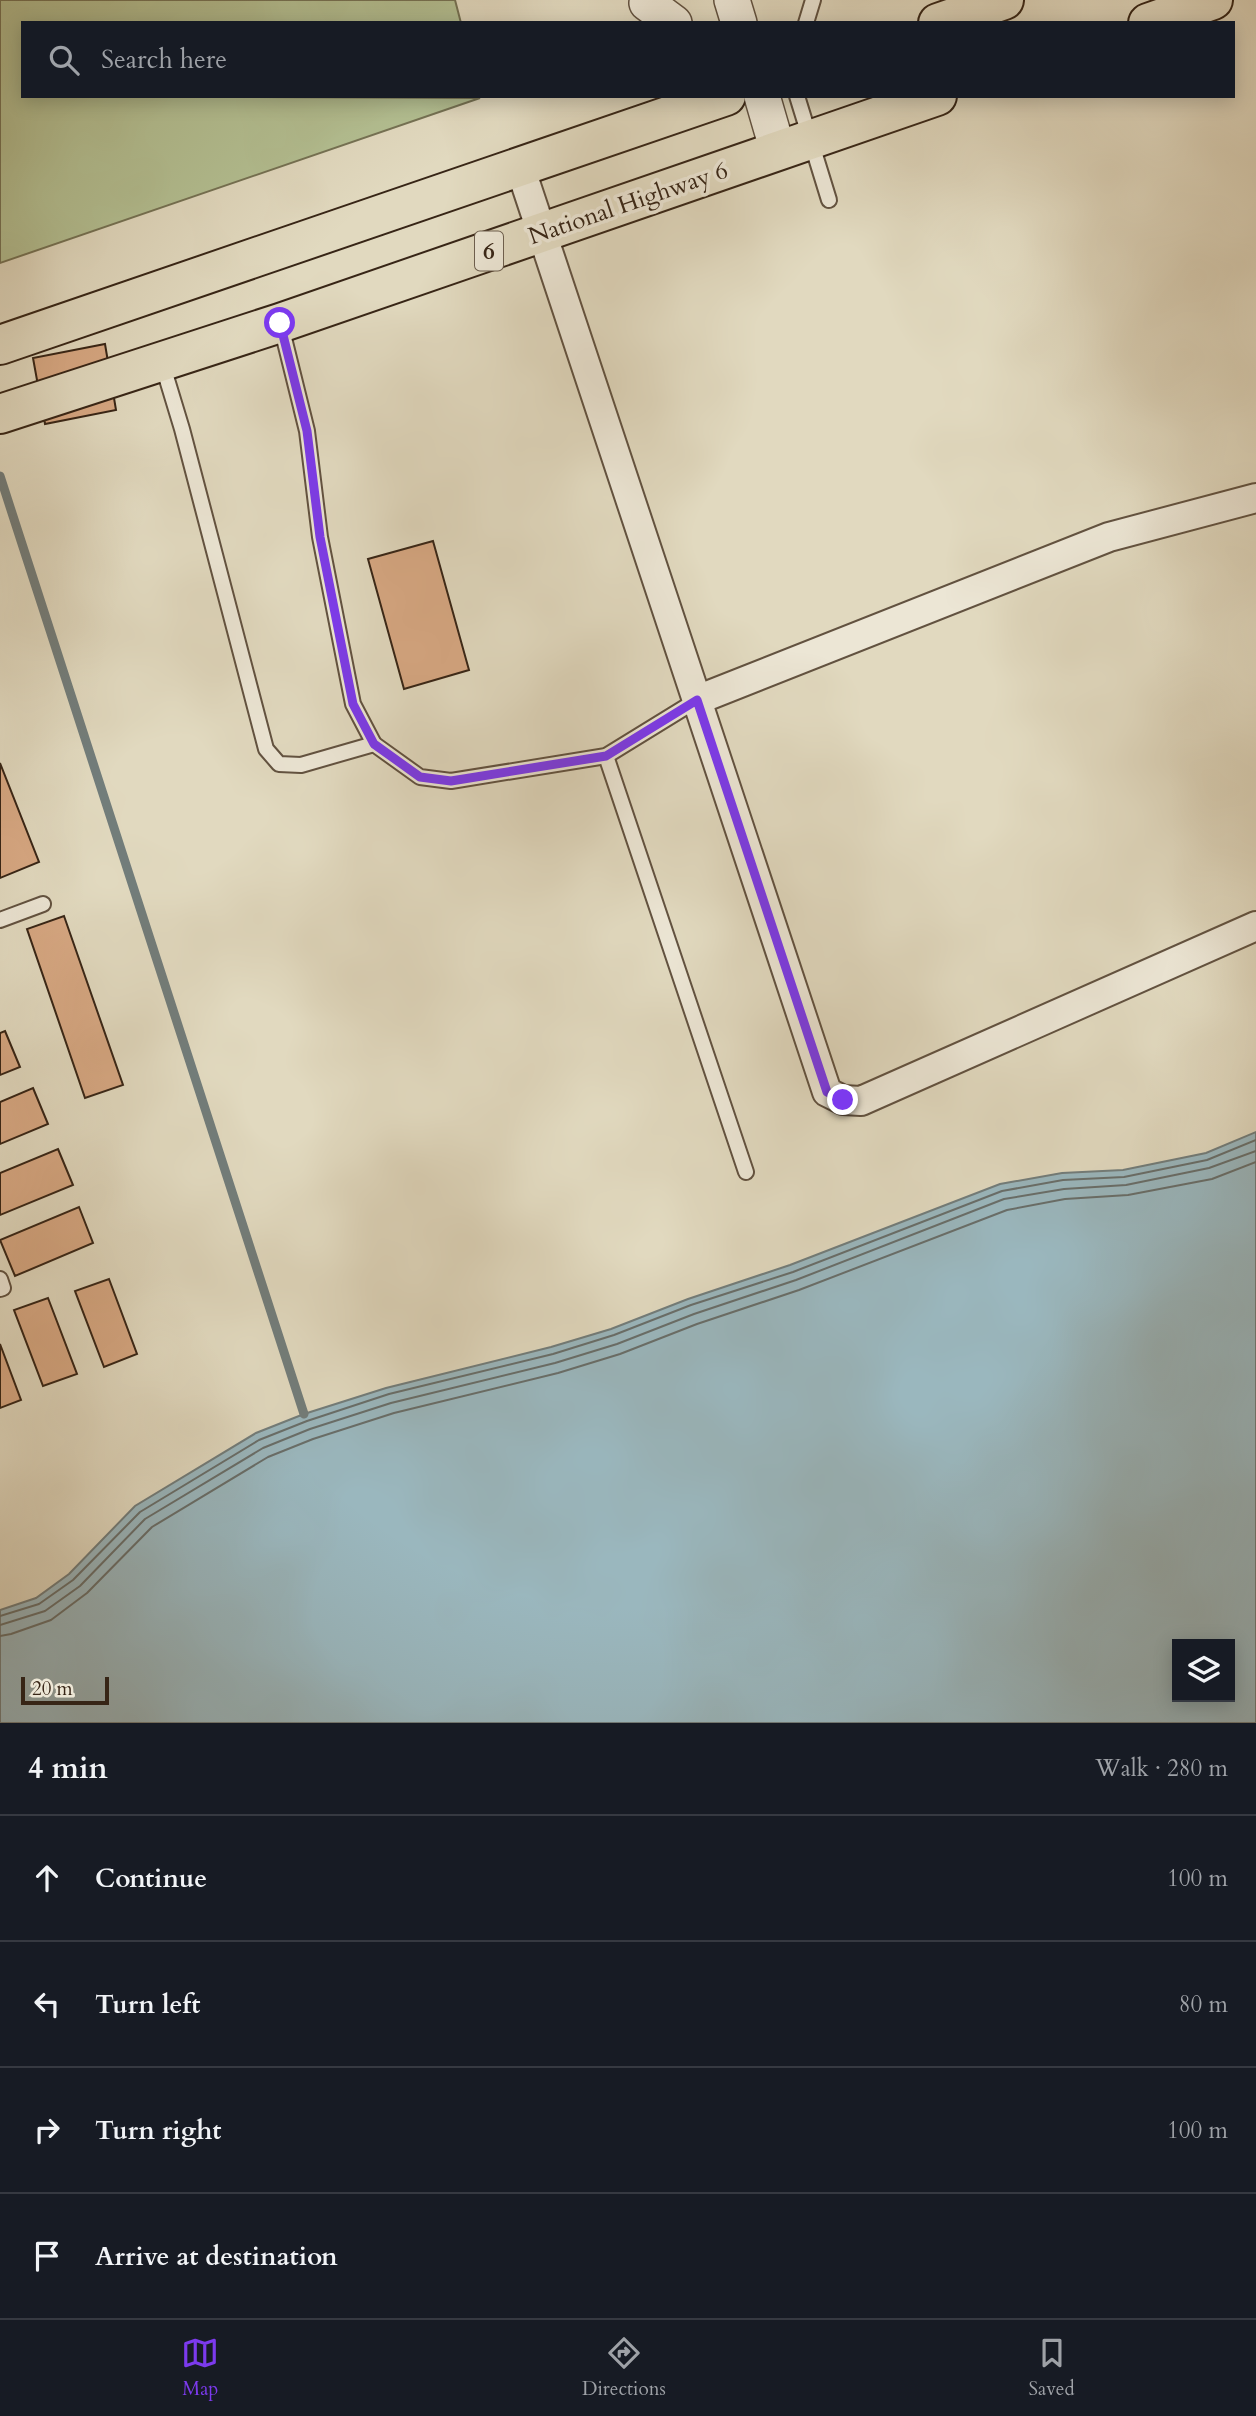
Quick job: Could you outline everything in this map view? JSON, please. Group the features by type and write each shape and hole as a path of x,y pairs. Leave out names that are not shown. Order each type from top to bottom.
{"highway":[{"path":"944,21 1004,0"},
{"path":"1154,21 1213,0"},
{"path":"9,342 520,167 678,104 714,98"},
{"name":"National Highway 6","path":"0,414 280,323 931,98"}],"street":[{"path":"732,0 738,21"},
{"path":"763,98 794,146"},
{"path":"520,167 827,1092 843,1100 861,1101 1256,926"},
{"path":"697,700 1109,537 1256,498"}],"lane":[{"path":"807,21 813,0"},
{"path":"797,98 794,146 829,201"},
{"path":"280,323 307,431 320,537 353,704 374,744 420,777 451,781 606,756 697,700"},
{"path":"162,361 267,749 279,764 301,765 374,744"},
{"path":"606,756 746,1172"},
{"path":"0,920 43,904"},
{"path":"0,1279 3,1288 0,1289"}],"green space":[{"path":"0,0 455,0 460,21 21,21 21,98 480,98 0,263"}],"water":[{"path":"1256,1132 1256,1723 0,1723 0,1610 36,1598 69,1574 135,1506 256,1433 304,1414 386,1388 551,1347 611,1329 688,1299 790,1265 1000,1184 1062,1173 1123,1170 1206,1153"}],"building":[{"path":"105,344 116,410 45,424 33,358"},
{"path":"433,541 469,670 404,689 368,559"},
{"path":"0,763 39,862 0,878"},
{"path":"64,916 123,1085 85,1098 27,929"},
{"path":"5,1031 20,1067 0,1075 0,1033"},
{"path":"33,1088 48,1124 0,1144 0,1102"},
{"path":"58,1149 73,1185 0,1215 0,1173"},
{"path":"79,1207 93,1243 15,1276 0,1240"},
{"path":"109,1279 137,1354 104,1367 75,1291"},
{"path":"48,1298 77,1374 43,1386 14,1310"},
{"path":"0,1344 21,1400 0,1408"}],"waterway":[{"path":"0,476 304,1414"}],"route":[{"path":"280,323 307,431 320,537 353,704 374,744 420,777 451,781 606,756 697,700 827,1092 843,1100"}]}
